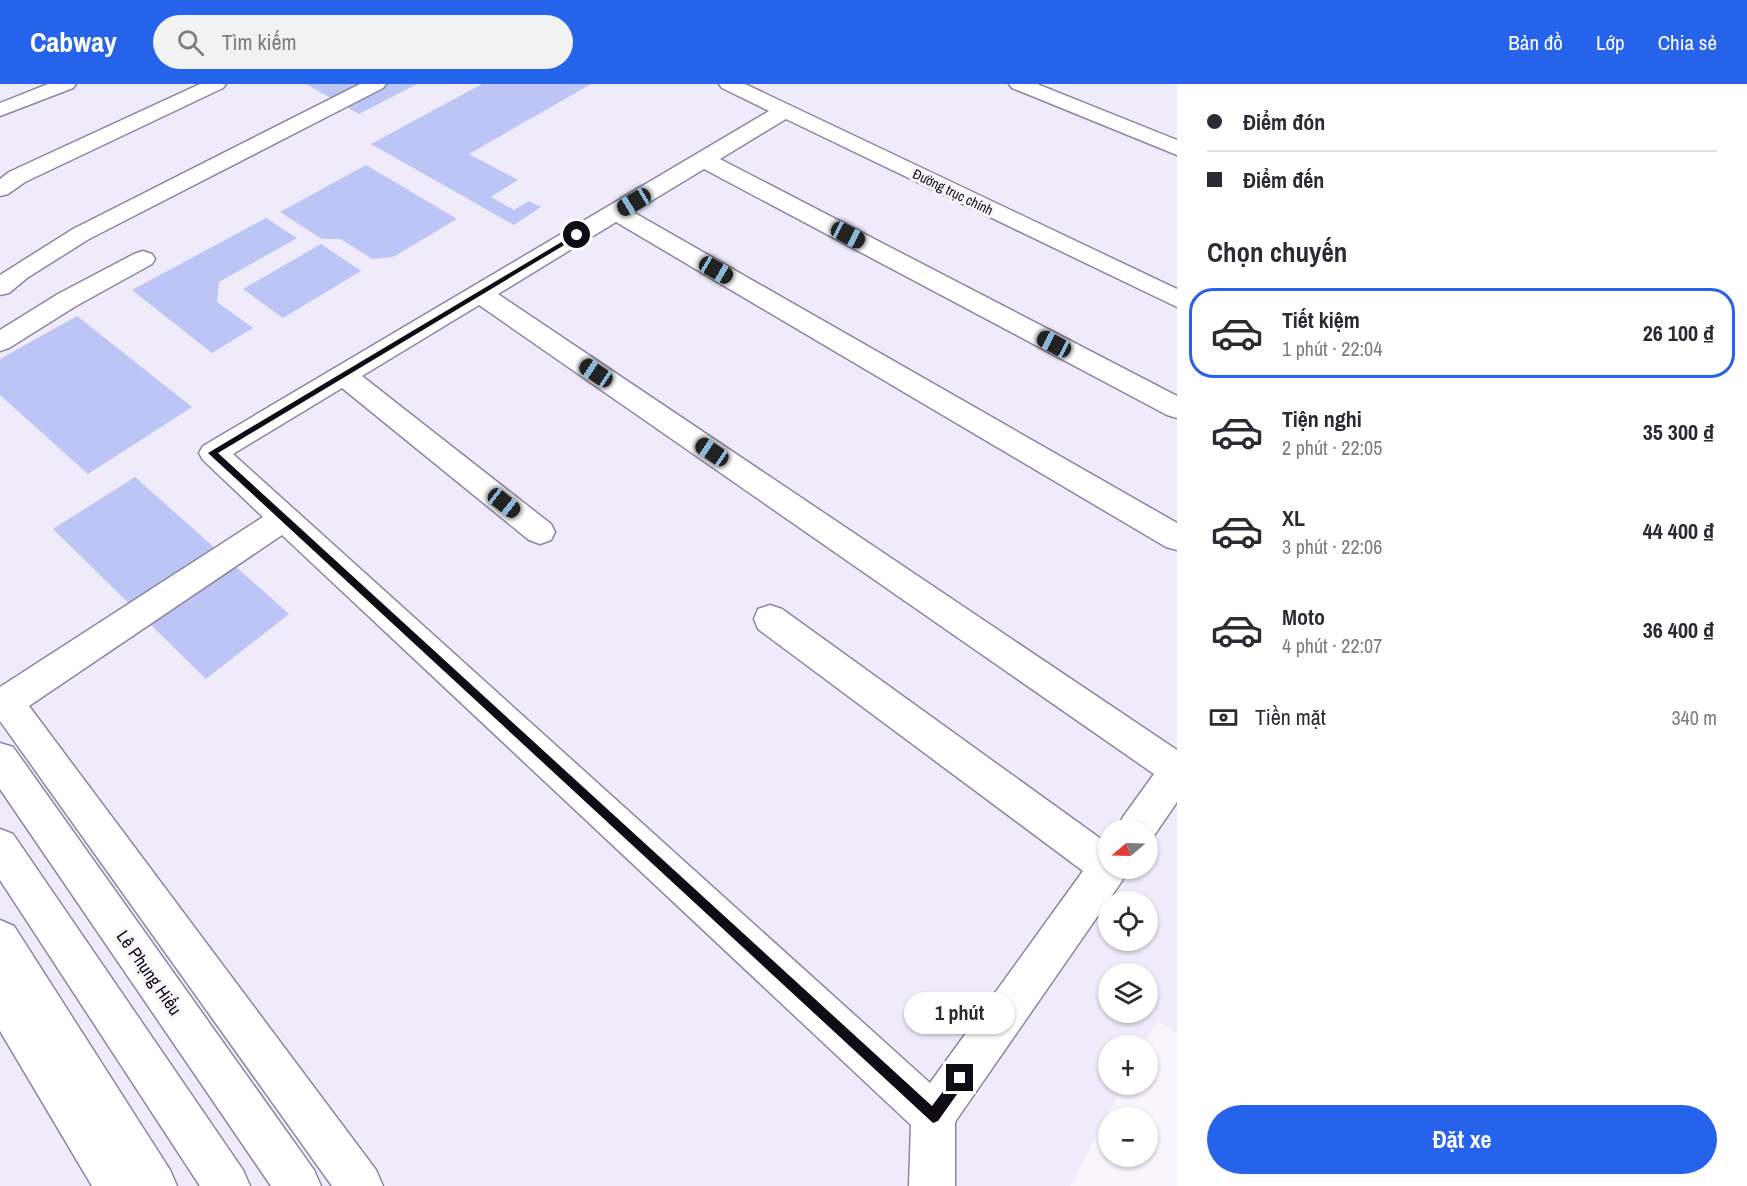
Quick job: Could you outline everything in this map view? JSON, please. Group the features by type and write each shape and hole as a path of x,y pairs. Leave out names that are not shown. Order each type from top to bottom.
{"street":[{"path":"0,109 66,84"},
{"path":"8,183 216,84"},
{"path":"6,277 81,234 376,84"},
{"name":"Đường trục chính","path":"729,84 1177,299"},
{"path":"1019,84 1177,148"},
{"path":"786,111 213,453 933,1116"},
{"path":"704,160 1177,408"},
{"path":"616,212 1177,538"},
{"path":"0,342 58,305 143,259"},
{"path":"480,294 1177,770 1144,819"},
{"path":"343,375 540,532"},
{"path":"284,518 6,702 360,1186"},
{"path":"770,619 1098,860"},
{"name":"Lê Phụng Hiểu","path":"0,759 298,1186"},
{"path":"0,847 227,1186"},
{"path":"932,1186 933,1116 1100,879"},
{"path":"0,940 154,1186"},
{"path":"0,992 118,1186"}],"shaded area":[{"path":"0,84 1177,84 1177,1034 1158,1021 1158,963 1098,963 1098,1023 1155,1023 1149,1035 1098,1035 1098,1095 1118,1095 1111,1107 1098,1107 1098,1133 1070,1186 0,1186"}],"building":[{"path":"306,84 417,84 359,114"},
{"path":"482,84 591,84 469,154 518,180 491,197 514,210 529,201 541,207 514,225 371,144"},
{"path":"366,165 457,219 393,257 372,259 341,239 322,239 280,212"},
{"path":"266,218 297,238 219,282 217,302 253,328 212,353 132,290"},
{"path":"321,244 361,271 283,318 243,289"},
{"path":"77,316 192,407 88,474 0,395 0,359"},
{"path":"135,477 289,614 206,679 53,529"}],"route":[{"path":"577,235 213,453 933,1116 960,1078"}]}
